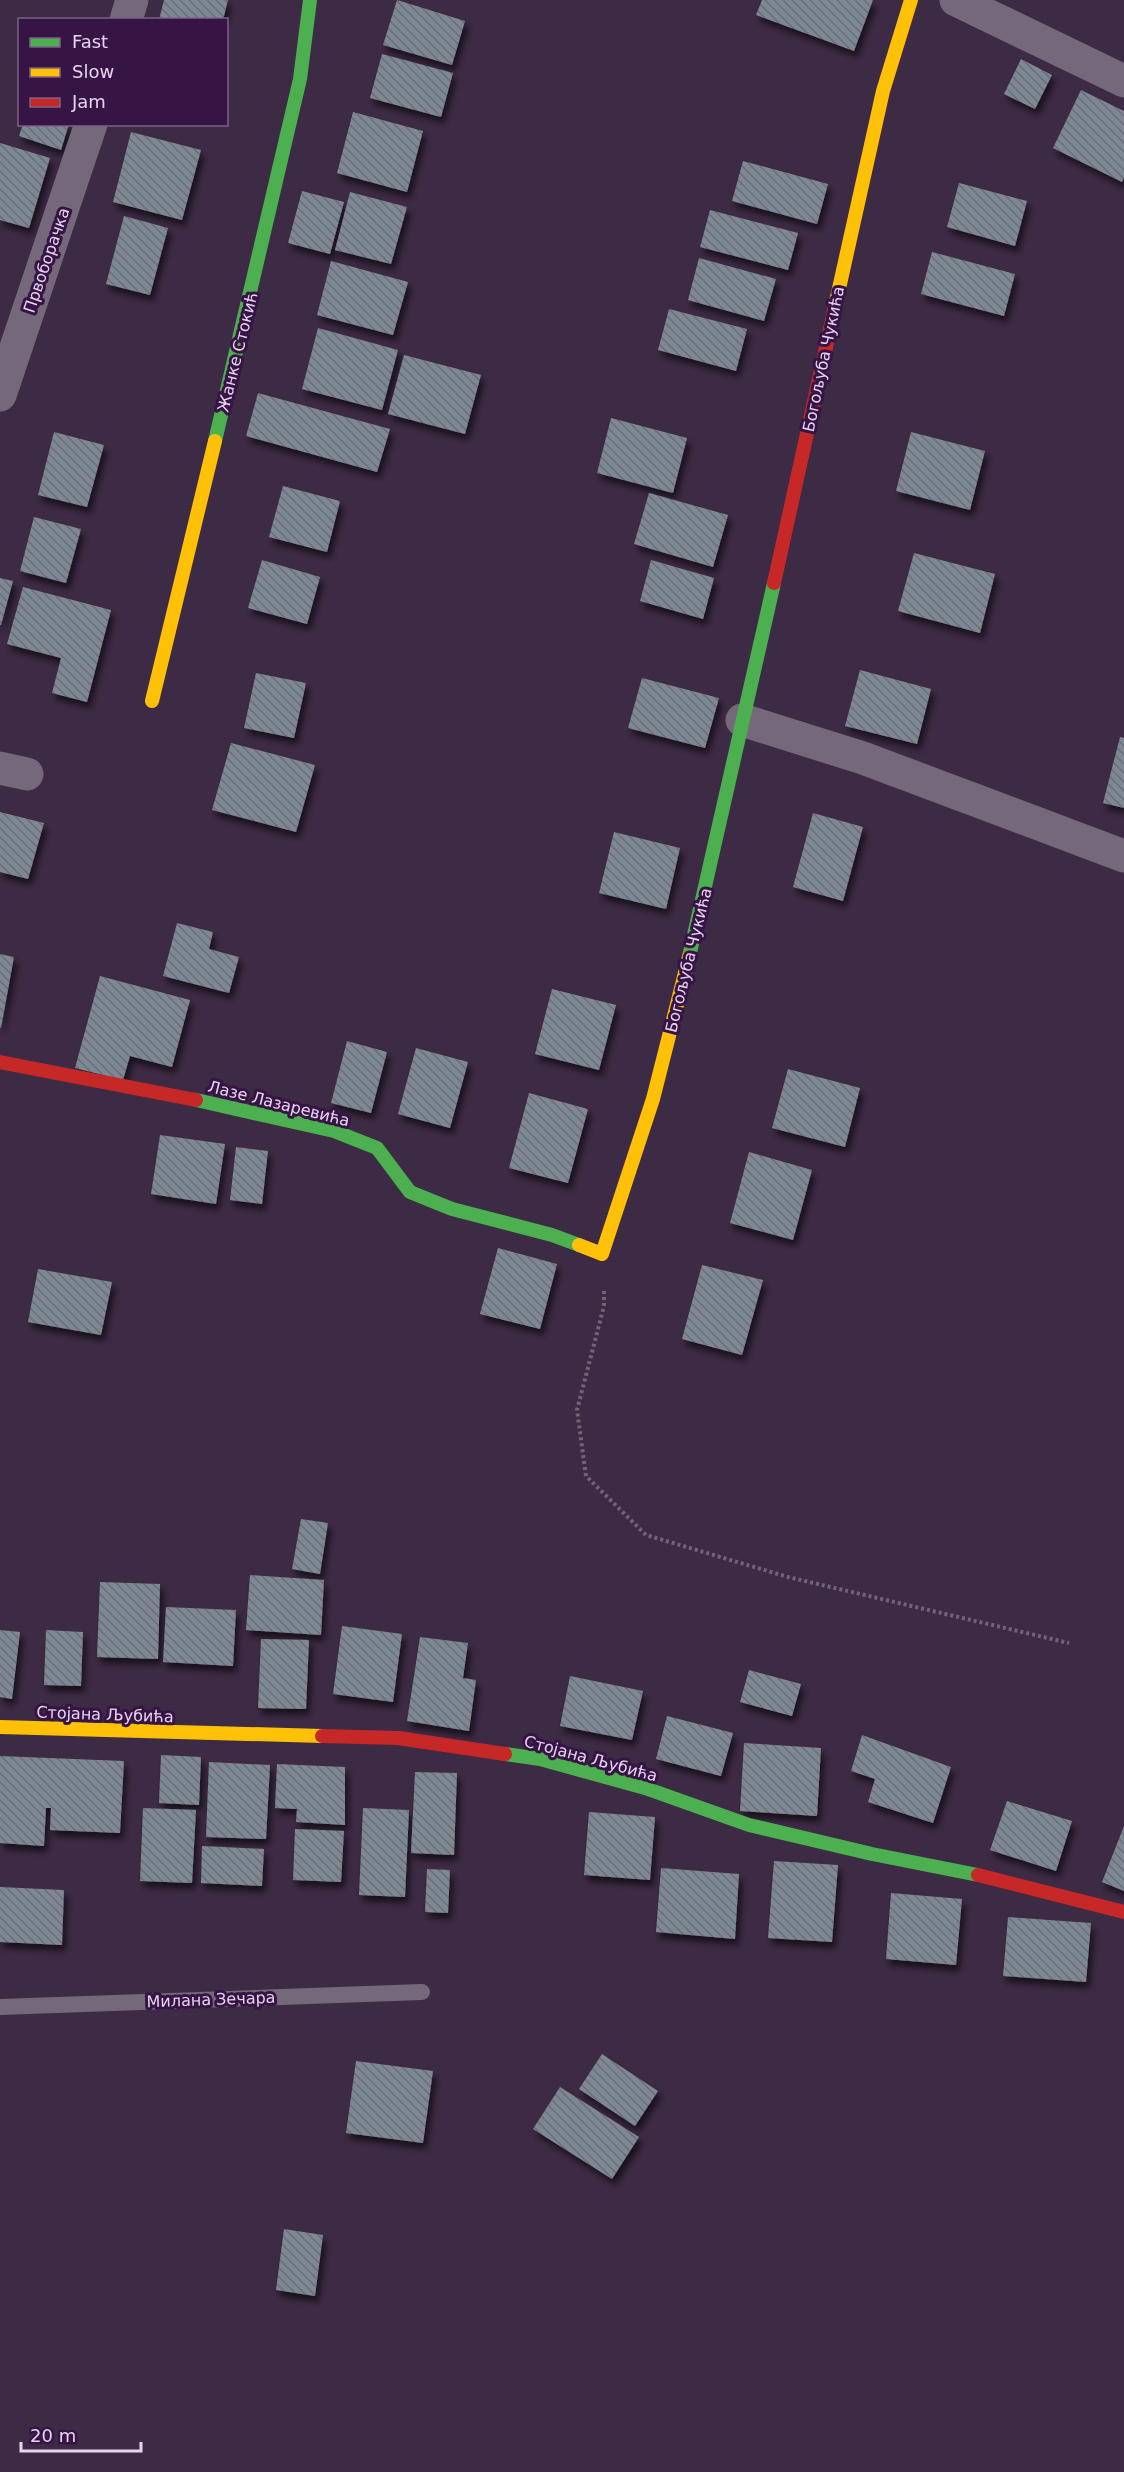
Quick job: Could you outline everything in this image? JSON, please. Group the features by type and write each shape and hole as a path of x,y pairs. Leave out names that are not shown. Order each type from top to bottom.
{"street":[{"path":"127,18 132,0"},
{"name":"Жанке Стокић","path":"152,701 280,169 300,79 310,0"},
{"name":"Богољуба Чукића","path":"602,1254 653,1099 703,902 883,91 911,0"},
{"path":"956,0 1124,81"},
{"name":"Првоборачка","path":"0,395 91,126"},
{"path":"742,720 863,758 1124,856"},
{"name":"Лазе Лазаревића","path":"0,1062 255,1112 334,1131 377,1148 410,1192 452,1209 552,1235 602,1254"},
{"name":"Стојана Љубића","path":"0,1727 398,1738 540,1759 645,1788 749,1825 872,1854 999,1879 1124,1912"}],"lane":[{"name":"Милана Зечара","path":"0,2007 422,1992"}],"path":[{"path":"602,1254 604,1306 577,1410 586,1476 646,1535 788,1576 1069,1642"}],"building":[{"path":"164,0 228,0 224,18 160,18"},
{"path":"397,0 465,21 452,65 383,45"},
{"path":"762,0 873,0 854,51 756,15"},
{"path":"382,54 453,73 441,117 370,98"},
{"path":"1021,59 1052,75 1035,109 1004,94"},
{"path":"1081,90 1124,111 1124,178 1122,182 1053,148"},
{"path":"353,112 423,131 407,192 337,173"},
{"path":"22,126 68,126 61,150 19,136"},
{"path":"131,132 201,150 182,220 113,202"},
{"path":"0,143 50,158 29,228 0,220"},
{"path":"743,161 828,184 817,224 732,201"},
{"path":"959,183 1027,201 1015,246 947,227"},
{"path":"302,191 344,202 330,254 288,243"},
{"path":"350,192 407,207 391,264 335,250"},
{"path":"710,210 798,233 788,270 700,247"},
{"path":"124,216 168,228 150,295 106,284"},
{"path":"932,252 1015,274 1004,316 921,294"},
{"path":"699,258 776,279 764,321 688,300"},
{"path":"331,261 408,282 393,335 317,315"},
{"path":"669,309 747,329 736,371 658,350"},
{"path":"318,328 398,350 382,410 302,389"},
{"path":"404,355 481,375 465,434 388,414"},
{"path":"258,393 390,429 377,472 246,436"},
{"path":"611,418 687,438 673,493 597,473"},
{"path":"54,432 104,445 87,507 38,495"},
{"path":"911,432 985,451 970,510 896,491"},
{"path":"283,486 340,501 327,552 269,537"},
{"path":"649,493 728,515 713,567 634,544"},
{"path":"34,517 81,529 66,583 20,571"},
{"path":"914,553 995,574 980,633 898,611"},
{"path":"262,560 320,577 307,624 248,608"},
{"path":"651,560 714,578 703,619 640,601"},
{"path":"0,578 13,581 1,625 0,625"},
{"path":"23,587 111,610 87,702 52,693 61,658 7,644"},
{"path":"860,670 931,689 917,744 845,726"},
{"path":"256,673 306,683 294,738 244,728"},
{"path":"642,678 719,698 705,748 628,728"},
{"path":"1120,737 1124,738 1124,808 1103,803"},
{"path":"231,743 315,765 296,832 212,810"},
{"path":"0,812 44,823 28,879 0,872"},
{"path":"813,813 863,827 843,901 793,887"},
{"path":"614,832 680,848 666,909 599,893"},
{"path":"177,923 213,932 209,949 239,957 229,993 163,976"},
{"path":"0,954 14,957 1,1028 0,1028"},
{"path":"100,976 190,1000 172,1067 130,1056 123,1080 75,1068"},
{"path":"552,989 616,1005 599,1070 535,1054"},
{"path":"347,1041 387,1052 371,1113 331,1103"},
{"path":"416,1048 468,1062 450,1128 398,1114"},
{"path":"788,1069 860,1088 845,1147 772,1128"},
{"path":"529,1093 588,1109 568,1183 509,1168"},
{"path":"160,1135 225,1144 216,1204 151,1194"},
{"path":"236,1147 268,1151 262,1204 230,1200"},
{"path":"749,1152 812,1170 793,1240 730,1223"},
{"path":"498,1248 557,1264 540,1329 480,1314"},
{"path":"702,1265 763,1280 742,1355 682,1339"},
{"path":"38,1269 112,1282 101,1335 28,1322"},
{"path":"301,1519 328,1523 320,1574 292,1569"},
{"path":"250,1575 324,1580 321,1635 246,1630"},
{"path":"100,1582 160,1584 158,1659 97,1657"},
{"path":"166,1607 236,1610 233,1666 163,1662"},
{"path":"342,1626 402,1634 393,1702 333,1694"},
{"path":"0,1630 20,1632 12,1699 0,1697"},
{"path":"46,1630 83,1632 81,1686 44,1685"},
{"path":"420,1637 468,1643 463,1678 476,1680 469,1731 407,1721"},
{"path":"261,1639 309,1640 306,1709 258,1708"},
{"path":"749,1670 801,1684 792,1716 740,1702"},
{"path":"570,1676 643,1691 632,1740 560,1726"},
{"path":"667,1716 733,1733 721,1776 656,1759"},
{"path":"862,1735 951,1767 933,1823 868,1802 875,1779 851,1771"},
{"path":"744,1743 821,1748 817,1816 740,1811"},
{"path":"161,1755 201,1757 199,1805 159,1803"},
{"path":"0,1756 124,1761 120,1833 50,1830 51,1808 46,1808 44,1846 0,1843"},
{"path":"209,1762 270,1765 266,1839 206,1837"},
{"path":"277,1764 345,1767 345,1825 296,1822 297,1809 275,1808"},
{"path":"415,1772 457,1773 454,1855 411,1853"},
{"path":"1007,1801 1072,1821 1056,1871 990,1850"},
{"path":"143,1808 196,1810 192,1883 140,1881"},
{"path":"363,1808 409,1810 405,1897 359,1895"},
{"path":"589,1812 655,1817 650,1880 584,1875"},
{"path":"1124,1826 1124,1891 1102,1882"},
{"path":"295,1829 344,1831 341,1882 293,1880"},
{"path":"202,1846 264,1849 262,1886 201,1883"},
{"path":"774,1861 838,1865 832,1942 768,1938"},
{"path":"661,1868 739,1874 735,1939 656,1932"},
{"path":"427,1869 450,1870 448,1913 425,1912"},
{"path":"0,1887 64,1890 62,1945 0,1942"},
{"path":"891,1893 962,1899 956,1965 886,1959"},
{"path":"1008,1917 1091,1923 1086,1982 1003,1976"},
{"path":"602,2054 658,2091 635,2126 579,2089"},
{"path":"356,2061 433,2071 423,2143 346,2133"},
{"path":"560,2087 639,2137 612,2179 533,2129"},
{"path":"284,2229 323,2235 315,2296 276,2290"}],"traffic: fast":[{"path":"215,441 300,79 310,0"},
{"path":"689,957 774,583"},
{"path":"196,1100 334,1131 377,1148 410,1192 452,1209 552,1235 579,1245"},
{"path":"505,1754 540,1759 645,1788 749,1825 872,1854 978,1875"}],"traffic: slow":[{"path":"836,302 883,91 911,0"},
{"path":"152,701 215,441"},
{"path":"579,1245 602,1254 653,1099 689,957"},
{"path":"0,1727 322,1736"}],"traffic: jam":[{"path":"774,583 836,302"},
{"path":"0,1062 196,1100"},
{"path":"322,1736 398,1738 505,1754"},
{"path":"978,1875 1124,1912"}]}
